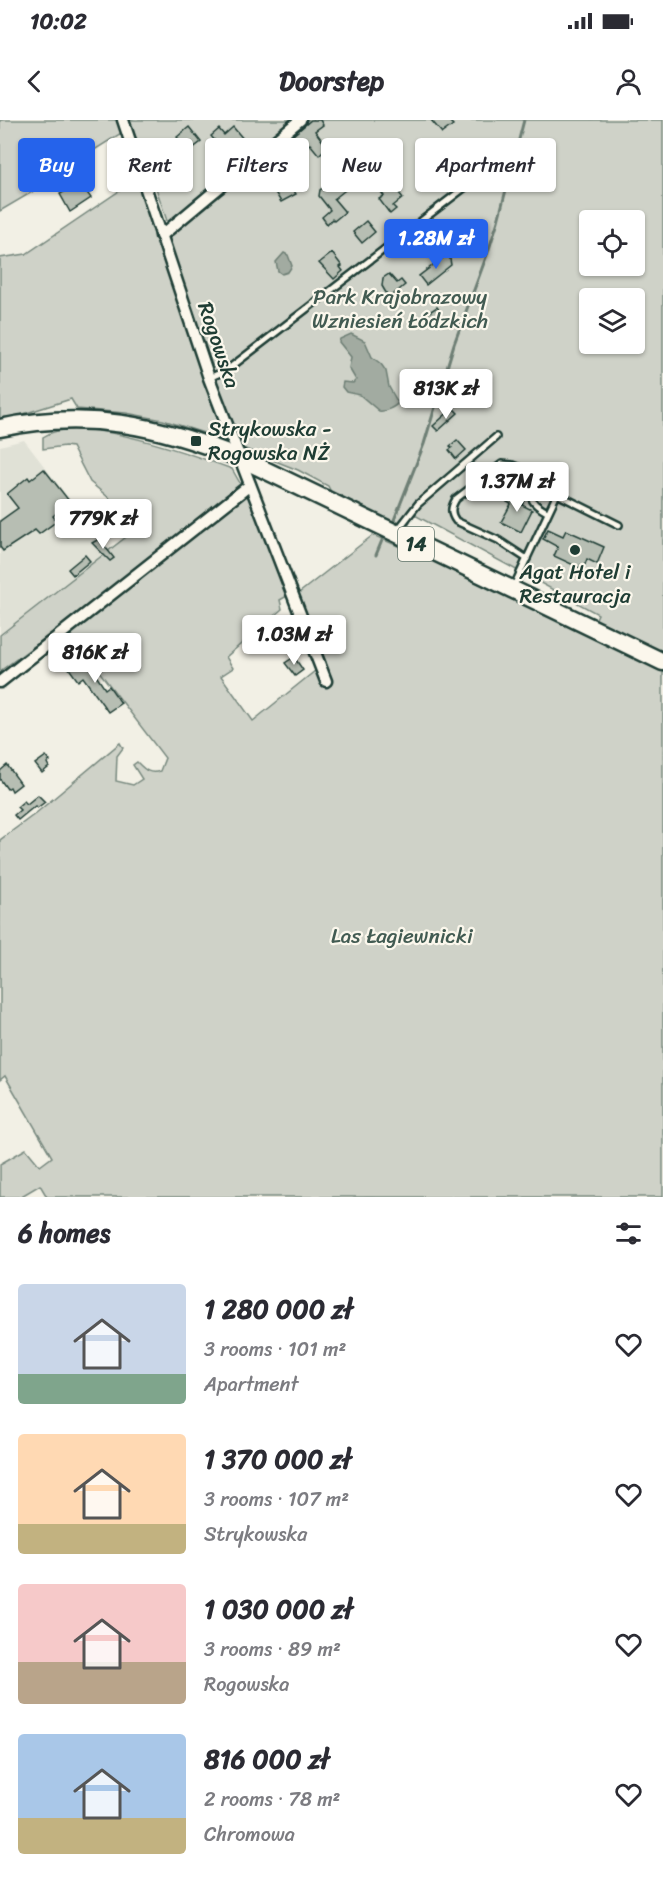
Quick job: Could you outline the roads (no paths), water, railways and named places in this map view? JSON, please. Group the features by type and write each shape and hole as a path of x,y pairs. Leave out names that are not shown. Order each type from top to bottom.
{"main road":[{"name":"14","path":"0,428 52,420 107,421 162,431 206,445 240,459 663,662"}],"street":[{"name":"Rogowska","path":"123,120 209,378 326,681"},
{"path":"161,236 300,120"},
{"path":"0,682 250,485"}],"lane":[{"path":"209,378 227,370 459,192"},
{"path":"395,534 418,504 496,437"},
{"path":"528,559 498,540 456,521 451,511 452,505 456,499 498,466 507,464 528,471 533,481 530,491 532,499 536,505 547,512"},
{"path":"513,590 554,496 558,494 619,525"}],"waterway":[{"path":"394,520 424,444 454,344 488,252 524,120"},
{"path":"376,555 383,538"}],"place":[{"name":"Strykowska - Rogowska NŻ","path":"196,441"},
{"name":"Agat Hotel i Restauracja","path":"575,550"}],"park label":[{"name":"Park Krajobrazowy Wzniesień Łódzkich","path":"400,309"},
{"name":"Las Łagiewnicki","path":"402,936"}]}
